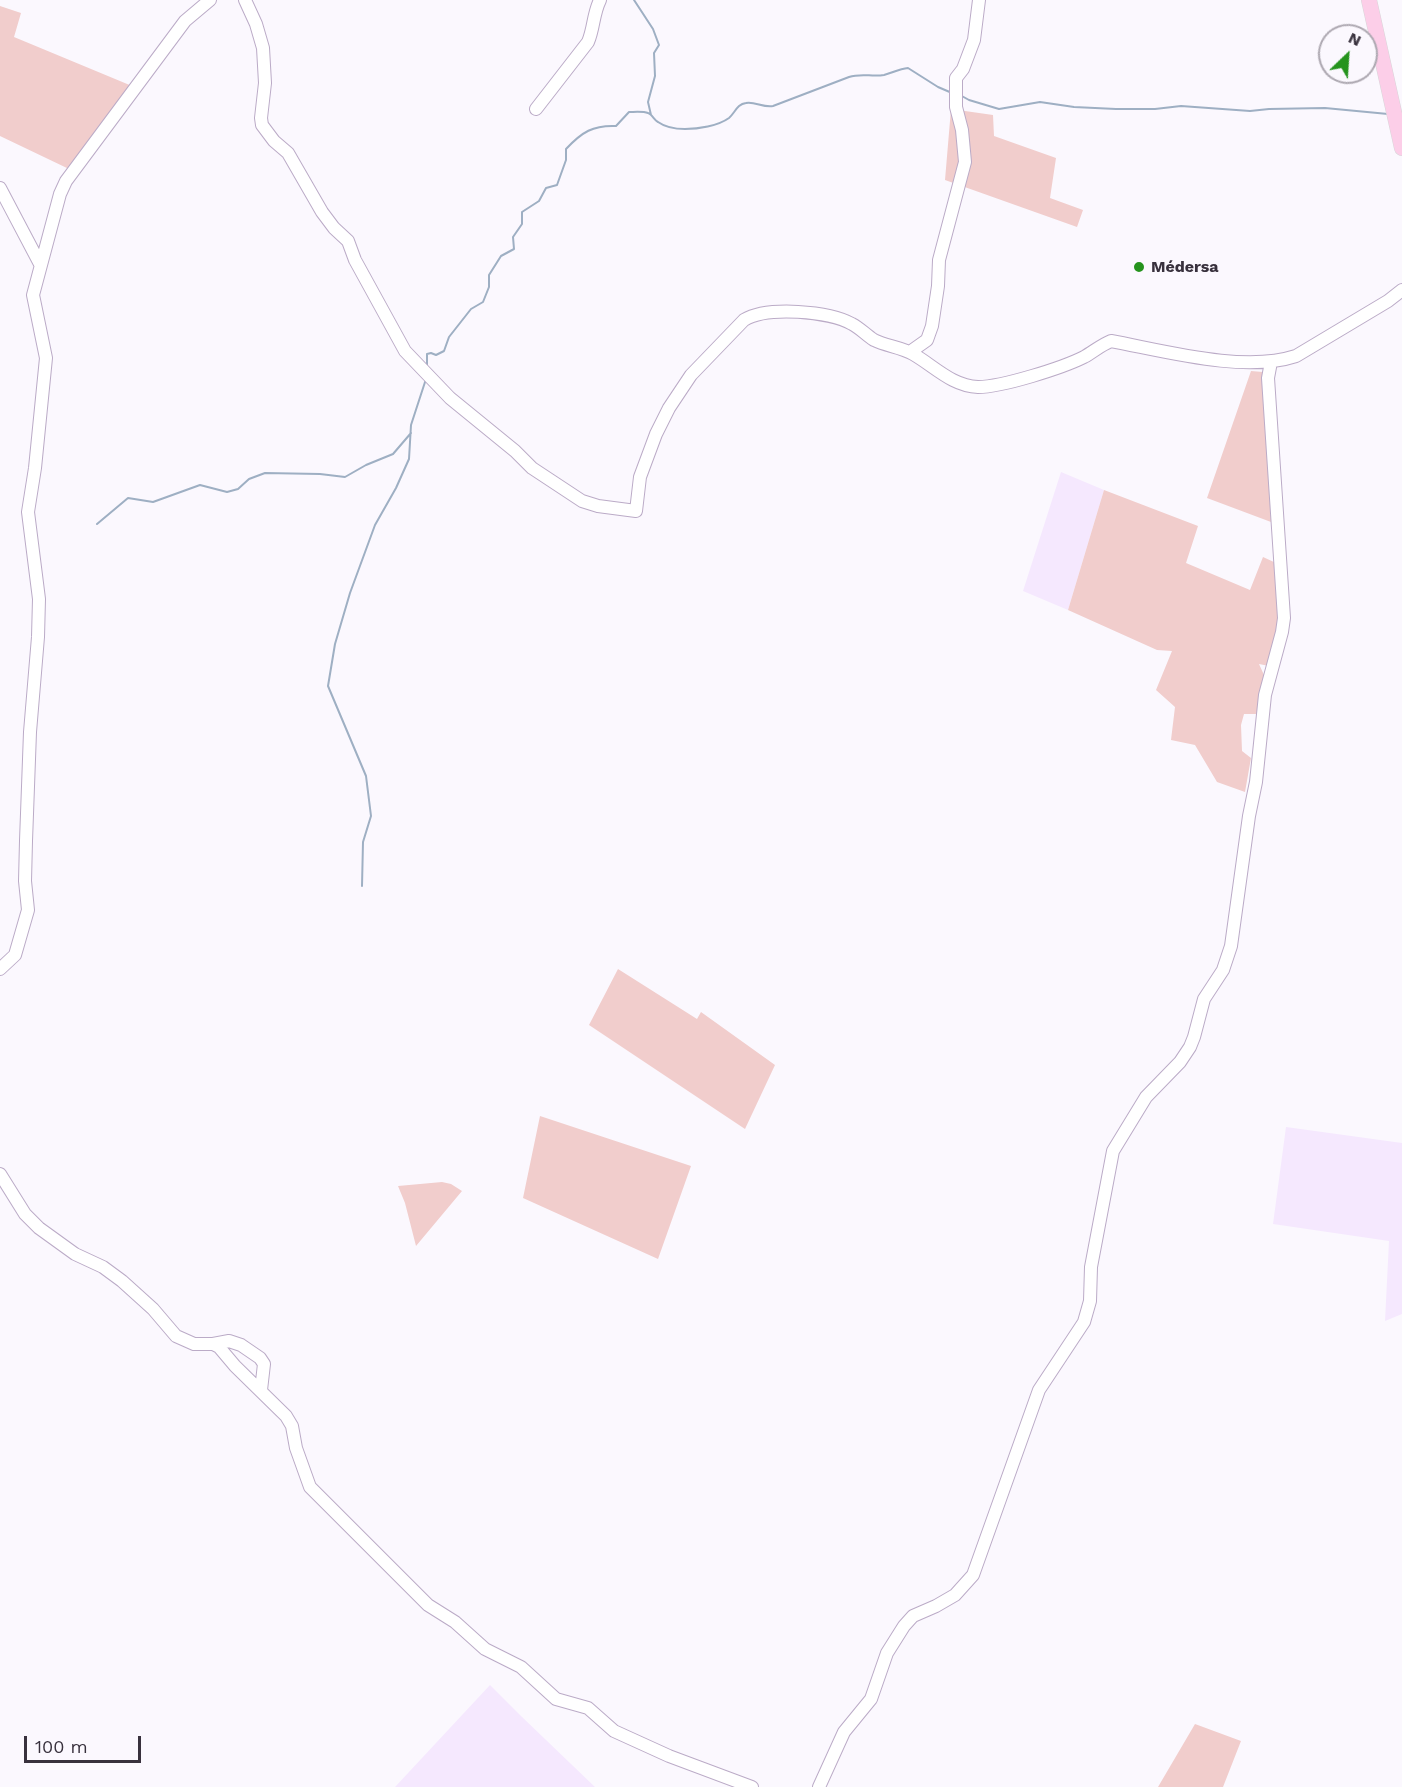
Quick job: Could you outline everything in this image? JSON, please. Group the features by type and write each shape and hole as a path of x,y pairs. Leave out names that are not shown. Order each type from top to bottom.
{"main road":[{"path":"1369,0 1402,148"}],"street":[{"path":"0,969 15,955 28,910 26,841 30,732 39,599 28,512 35,468 45,358 33,295 40,264 66,181 185,21 210,0"},
{"path":"246,0 256,24 262,48 265,83 262,125 274,141 288,153 322,212 348,241 355,260 405,351 450,398 515,451 532,468 582,501 598,506 636,511 640,477 656,434 682,387 744,320 753,315 794,312 833,317 851,323 875,340 910,352 959,384 978,387 1008,383 1070,363 1111,341 1225,361 1271,362 1296,356 1388,301 1402,290"},
{"path":"536,109 588,42 594,30 594,14 600,0"},
{"path":"910,352 927,340 932,326 939,261 965,162 962,130 956,107 956,78 963,69 974,40 979,0"},
{"path":"0,188 40,264"},
{"path":"819,1787 844,1732 870,1699 887,1653 904,1626 914,1616 955,1595 973,1575 1039,1390 1084,1322 1090,1301 1091,1267 1113,1151 1146,1097 1180,1062 1190,1047 1204,999 1227,960 1256,782 1265,695 1284,618 1268,378 1271,362"},
{"path":"0,1174 5,1188 39,1228 75,1254 103,1268 122,1281 153,1309 176,1336 194,1344 229,1341 242,1345 260,1358 264,1364 261,1390"},
{"path":"213,1344 219,1347 286,1416 292,1426 296,1448 310,1487 428,1605 455,1622 485,1649 521,1667 556,1699 588,1708 614,1731 651,1748 752,1787"}],"shaded area":[{"path":"0,6 21,13 14,37 132,86 69,169 0,136"},
{"path":"951,109 993,115 994,136 1056,158 1050,198 1083,210 1077,227 945,180"},
{"path":"1251,371 1263,372 1271,522 1207,498"},
{"path":"1061,472 1104,490 1068,610 1023,591"},
{"path":"1104,490 1198,526 1186,563 1250,590 1263,557 1276,563 1278,628 1269,666 1259,664 1264,675 1257,714 1244,714 1241,725 1242,751 1251,758 1245,792 1217,782 1195,745 1171,740 1175,707 1156,690 1172,651 1157,650 1068,610"},
{"path":"618,969 697,1019 701,1012 775,1065 745,1129 589,1025"},
{"path":"540,1116 691,1166 658,1259 523,1198"},
{"path":"1286,1127 1402,1143 1402,1314 1385,1321 1389,1241 1273,1224"},
{"path":"442,1182 451,1184 462,1191 416,1246 405,1203 398,1186"},
{"path":"490,1685 521,1716 595,1787 395,1787"},
{"path":"1195,1724 1241,1741 1223,1787 1158,1787"}],"waterway":[{"path":"634,0 653,29 659,45 654,53 655,76 648,102 651,115"},
{"path":"427,368 427,354 436,355 444,351 449,337 471,309 483,302 489,287 489,275 501,256 514,249 513,237 522,224 522,212 539,201 546,188 557,185 566,160 566,149 588,131 594,128 616,126 629,112 648,113 661,124 674,128 690,129 708,126 729,118 743,104 773,106 849,77 884,75 908,68 952,93"},
{"path":"960,95 999,109 1040,102 1074,107 1116,109 1181,106 1250,111 1325,108 1388,114"},
{"path":"362,886 363,842 371,816 366,776 328,686 335,644 350,593 375,525 409,459 411,425 426,379"},
{"path":"97,524 128,498 153,502 200,485 227,492 238,489 249,479 265,473 345,477 393,454 411,433"}],"place":[{"name":"Médersa","path":"1139,267"}]}
